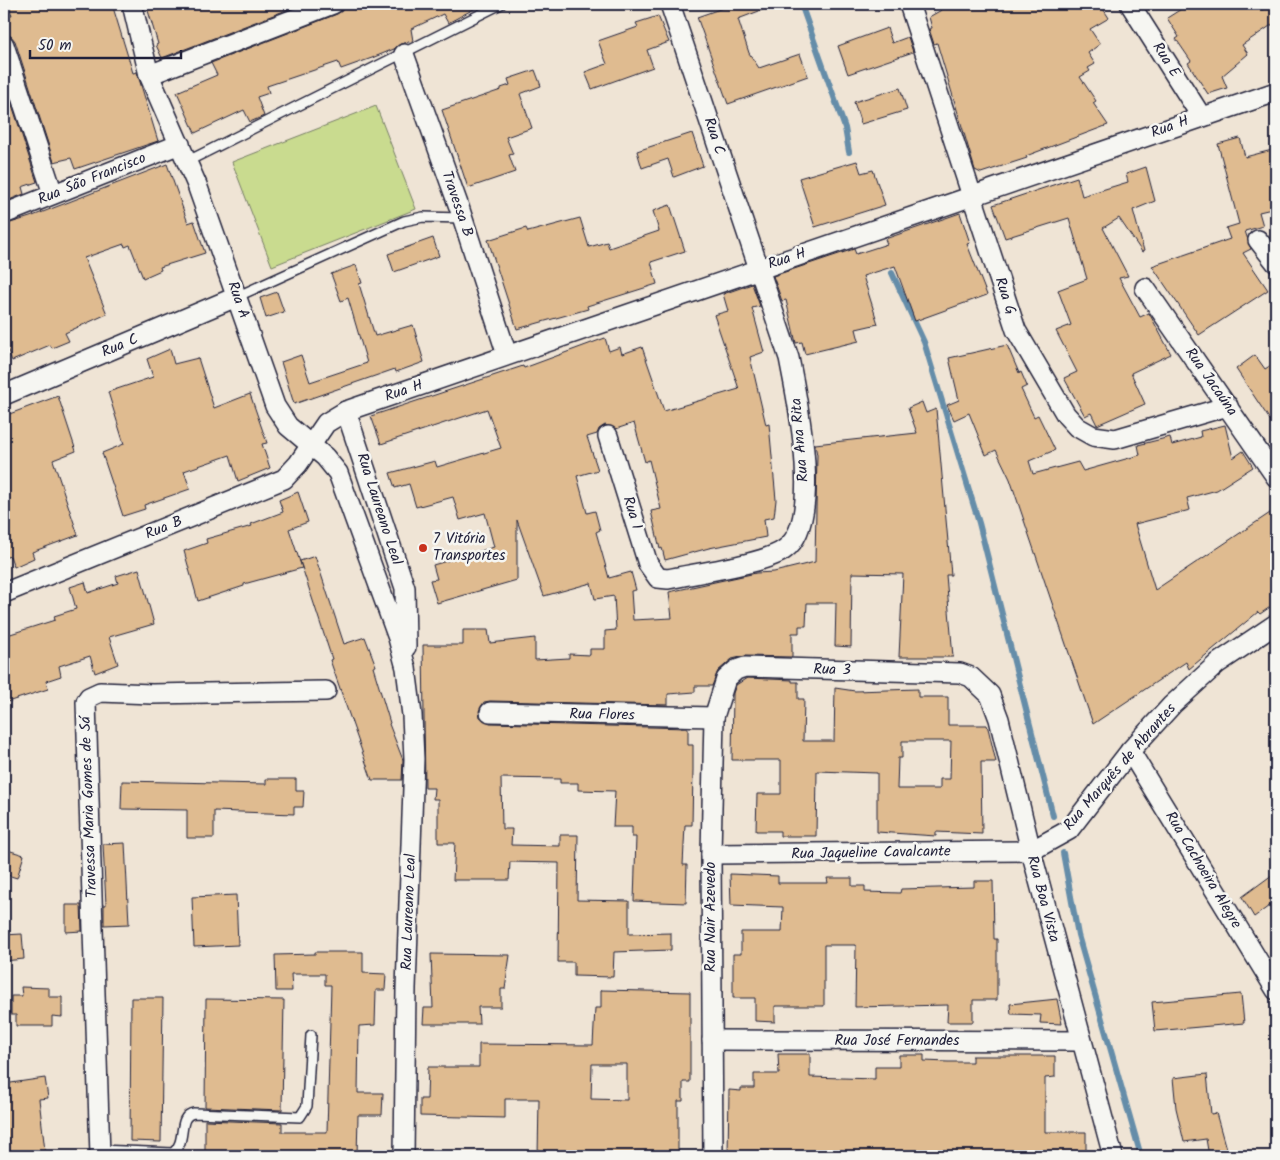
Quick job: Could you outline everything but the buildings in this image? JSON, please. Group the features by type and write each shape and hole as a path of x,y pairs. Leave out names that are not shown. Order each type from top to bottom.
{"street":[{"name":"Rua A","path":"132,4 149,75 184,153 275,406 288,426 311,446"},
{"path":"149,75 333,4"},
{"name":"Rua C","path":"670,4 758,268"},
{"name":"Rua G","path":"909,4 1016,330 1066,415 1077,427 1094,436 1115,439 1228,406"},
{"name":"Rua E","path":"1130,4 1201,116"},
{"path":"4,46 53,194"},
{"name":"Travessa B","path":"404,54 463,218 507,355"},
{"name":"Rua H","path":"311,446 326,423 346,411 758,268 972,197 1201,116 1276,92"},
{"name":"Rua São Francisco","path":"4,214 53,194 184,153"},
{"path":"1258,240 1276,263"},
{"name":"Rua Ana Rita","path":"668,579 770,557 786,549 796,538 801,526 806,476 801,416 788,358 758,268"},
{"name":"Rua Jacaúna","path":"1145,288 1276,476"},
{"name":"Rua C","path":"4,395 236,297"},
{"name":"Rua Laureano Leal","path":"346,411 406,588 406,668 414,759 406,988 404,1156"},
{"name":"Rua 1","path":"608,436 648,564 658,578 668,579"},
{"name":"Rua B","path":"4,593 284,479 311,446"},
{"name":"Rua Laureano Leal","path":"311,446 325,457 338,472 398,638 406,668"},
{"name":"Rua Marquês de Abrantes","path":"1031,851 1069,830 1130,751 1172,705 1218,663 1276,624"},
{"name":"Rua 3","path":"726,679 736,670 745,667 941,672"},
{"name":"Rua Boa Vista","path":"941,672 960,673 970,677 990,695 999,718 1031,851 1113,1156"},
{"name":"Rua Nair Azevedo","path":"713,1156 711,854 714,717 726,679"},
{"name":"Travessa Maria Gomes de Sá","path":"100,1153 86,702 89,697 100,692 152,694 326,691"},
{"name":"Rua Flores","path":"490,712 714,717"},
{"name":"Rua Cachoeira Alegre","path":"1130,751 1276,990"},
{"name":"Rua Jaqueline Cavalcante","path":"711,854 1031,851"},
{"name":"Rua José Fernandes","path":"712,1040 1081,1041"}],"lane":[{"path":"184,153 404,54 501,4"},
{"path":"236,297 404,221 423,217 463,218"},
{"path":"100,1153 173,1153 182,1142 184,1119 188,1114 300,1117 307,1106 311,1036"}],"green space":[{"path":"376,106 416,209 272,266 232,162"}],"waterway":[{"path":"801,4 845,128 849,152"},
{"path":"892,273 924,342 979,523 1053,816"},
{"path":"1063,853 1078,935 1141,1156"}],"place":[{"name":"7 Vitória Transportes","path":"423,548"}]}
